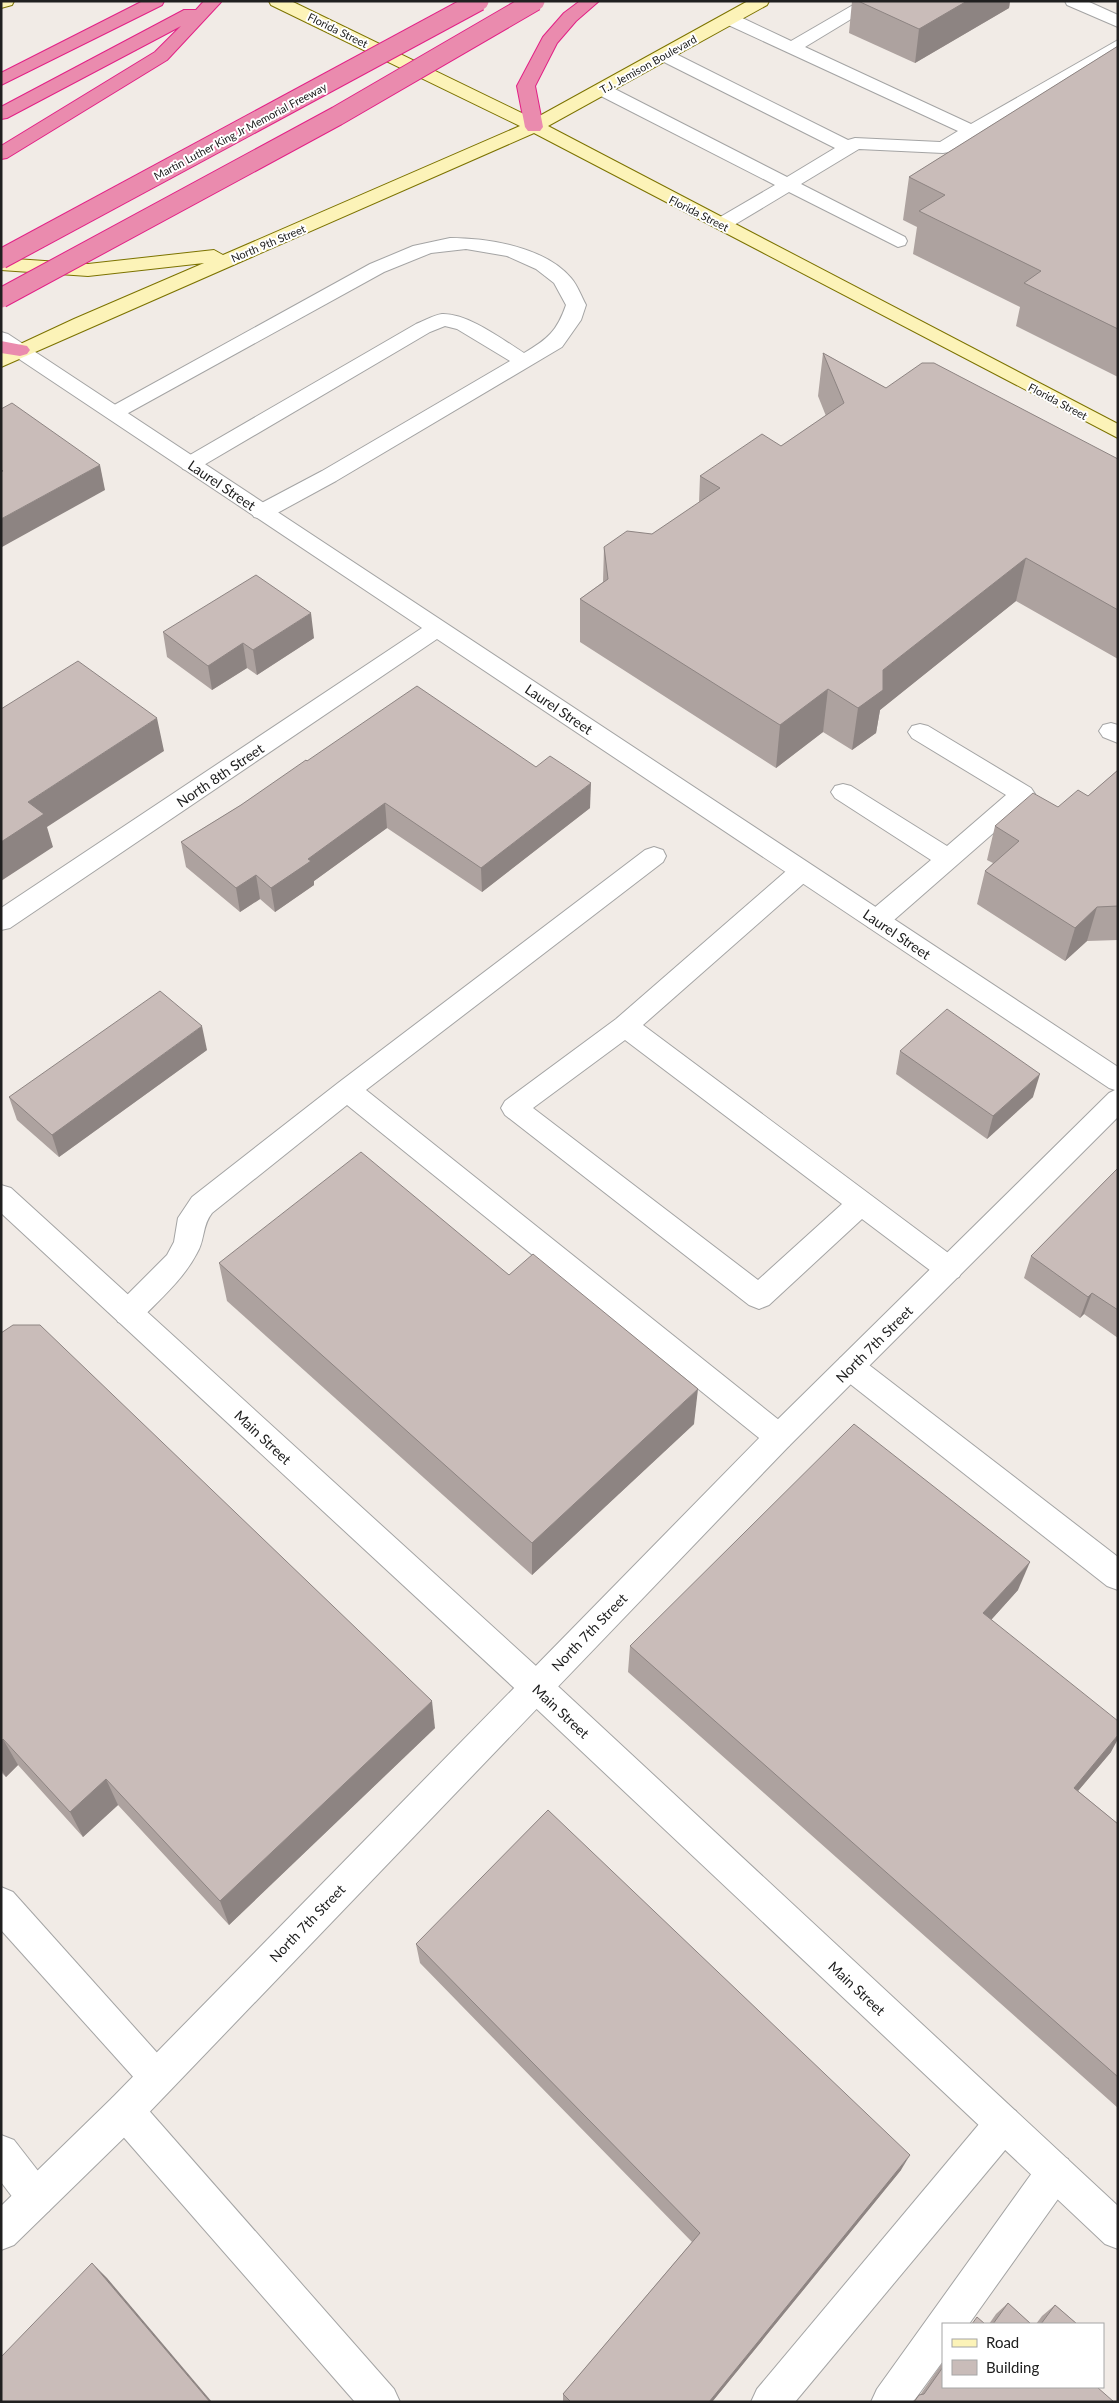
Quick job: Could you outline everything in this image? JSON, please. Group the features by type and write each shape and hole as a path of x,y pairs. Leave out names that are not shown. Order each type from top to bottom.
{"highway":[{"path":"1,80 156,1"},
{"name":"Martin Luther King Jr Memorial Freeway","path":"1,259 479,1"},
{"path":"1,298 236,172 454,50 535,1"},
{"path":"534,127 526,86 549,41 570,18 591,1"},
{"path":"1,114 214,2"},
{"path":"1,154 162,56 214,2"}],"main road":[{"path":"1,3 6,1"},
{"name":"Florida Street","path":"277,1 480,98 1118,432"},
{"name":"T.J. Jemison Boulevard","path":"534,127 761,1"},
{"name":"North 9th Street","path":"1,361 11,349 252,250 534,127"},
{"path":"1,264 88,270 187,260 252,250"}],"street":[{"path":"793,47 873,1"},
{"path":"1055,1 1090,11 1118,22"},
{"path":"1073,1 1090,11"},
{"path":"1090,11 1106,1"},
{"path":"730,19 972,131"},
{"path":"722,224 855,143 943,148 1118,46"},
{"path":"664,55 848,147"},
{"path":"603,90 898,240"},
{"path":"114,413 377,268 408,254 434,246 458,244 486,245 527,257 546,267 566,283 576,305 571,320 555,343 329,476 262,512"},
{"path":"190,464 423,328 443,320 464,325 524,361"},
{"name":"Laurel Street","path":"1,338 11,349 114,413 1118,1080"},
{"name":"North 8th Street","path":"1,921 438,628"},
{"path":"877,920 1023,794 920,732"},
{"path":"843,792 948,859"},
{"path":"128,1313 176,1263 188,1244 192,1218 202,1205 347,1090 654,856"},
{"path":"802,871 625,1026 514,1108 759,1297 860,1204"},
{"path":"625,1026 949,1269"},
{"path":"347,1090 779,1437"},
{"name":"North 7th Street","path":"1,2232 125,2111 779,1437 1118,1100"},
{"name":"Main Street","path":"1,1196 536,1687 1118,2230"},
{"path":"850,1367 1118,1576"},
{"path":"1,1904 157,2078"},
{"path":"125,2111 381,2402"},
{"path":"770,2402 1003,2124"},
{"path":"1,2153 36,2198"},
{"path":"947,2323 1055,2172"},
{"path":"890,2402 942,2329"}],"building":[{"path":"858,1 967,1 919,29"},
{"path":"1118,46 1118,329 1024,283 1041,271 919,211 945,195 909,177"},
{"path":"823,353 886,388 922,363 934,363 1118,459 1118,610 1026,558 883,670 883,690 858,708 828,689 780,725 580,599 608,579 604,547 627,531 652,534 720,488 700,476 762,434 781,446 844,403"},
{"path":"12,403 100,465 1,519 1,472 3,471 1,469 1,409"},
{"path":"256,575 311,613 253,650 243,643 208,666 163,632"},
{"path":"78,661 157,718 28,802 44,814 1,842 1,709"},
{"path":"417,686 536,767 550,756 591,783 481,868 385,803 308,859 311,861 271,888 256,875 236,888 181,842 241,805"},
{"path":"1118,770 1118,906 1097,907 1075,928 985,871 1019,841 995,826 1033,793 1058,807 1078,790 1088,796"},
{"path":"160,991 202,1026 52,1135 9,1097"},
{"path":"947,1009 1040,1074 993,1116 900,1051"},
{"path":"361,1152 509,1275 533,1254 698,1389 532,1543 219,1263"},
{"path":"1118,1168 1118,1310 1092,1293 1088,1297 1031,1256"},
{"path":"13,1325 40,1325 432,1701 220,1901 106,1779 70,1812 3,1739 1,1741 1,1333"},
{"path":"854,1424 1030,1562 983,1613 1118,1721 1118,1735 1074,1788 1118,1824 1118,2077 630,1646"},
{"path":"548,1810 910,2155 709,2402 571,2402 563,2394 700,2233 416,1944"},
{"path":"92,2263 210,2402 1,2402 1,2357"},
{"path":"1008,2303 1030,2323 994,2323"},
{"path":"1055,2305 1076,2323 1042,2323"},
{"path":"977,2317 984,2323 973,2323"},
{"path":"942,2368 942,2388 1098,2388 1114,2402 914,2402 919,2395 924,2394"}]}
